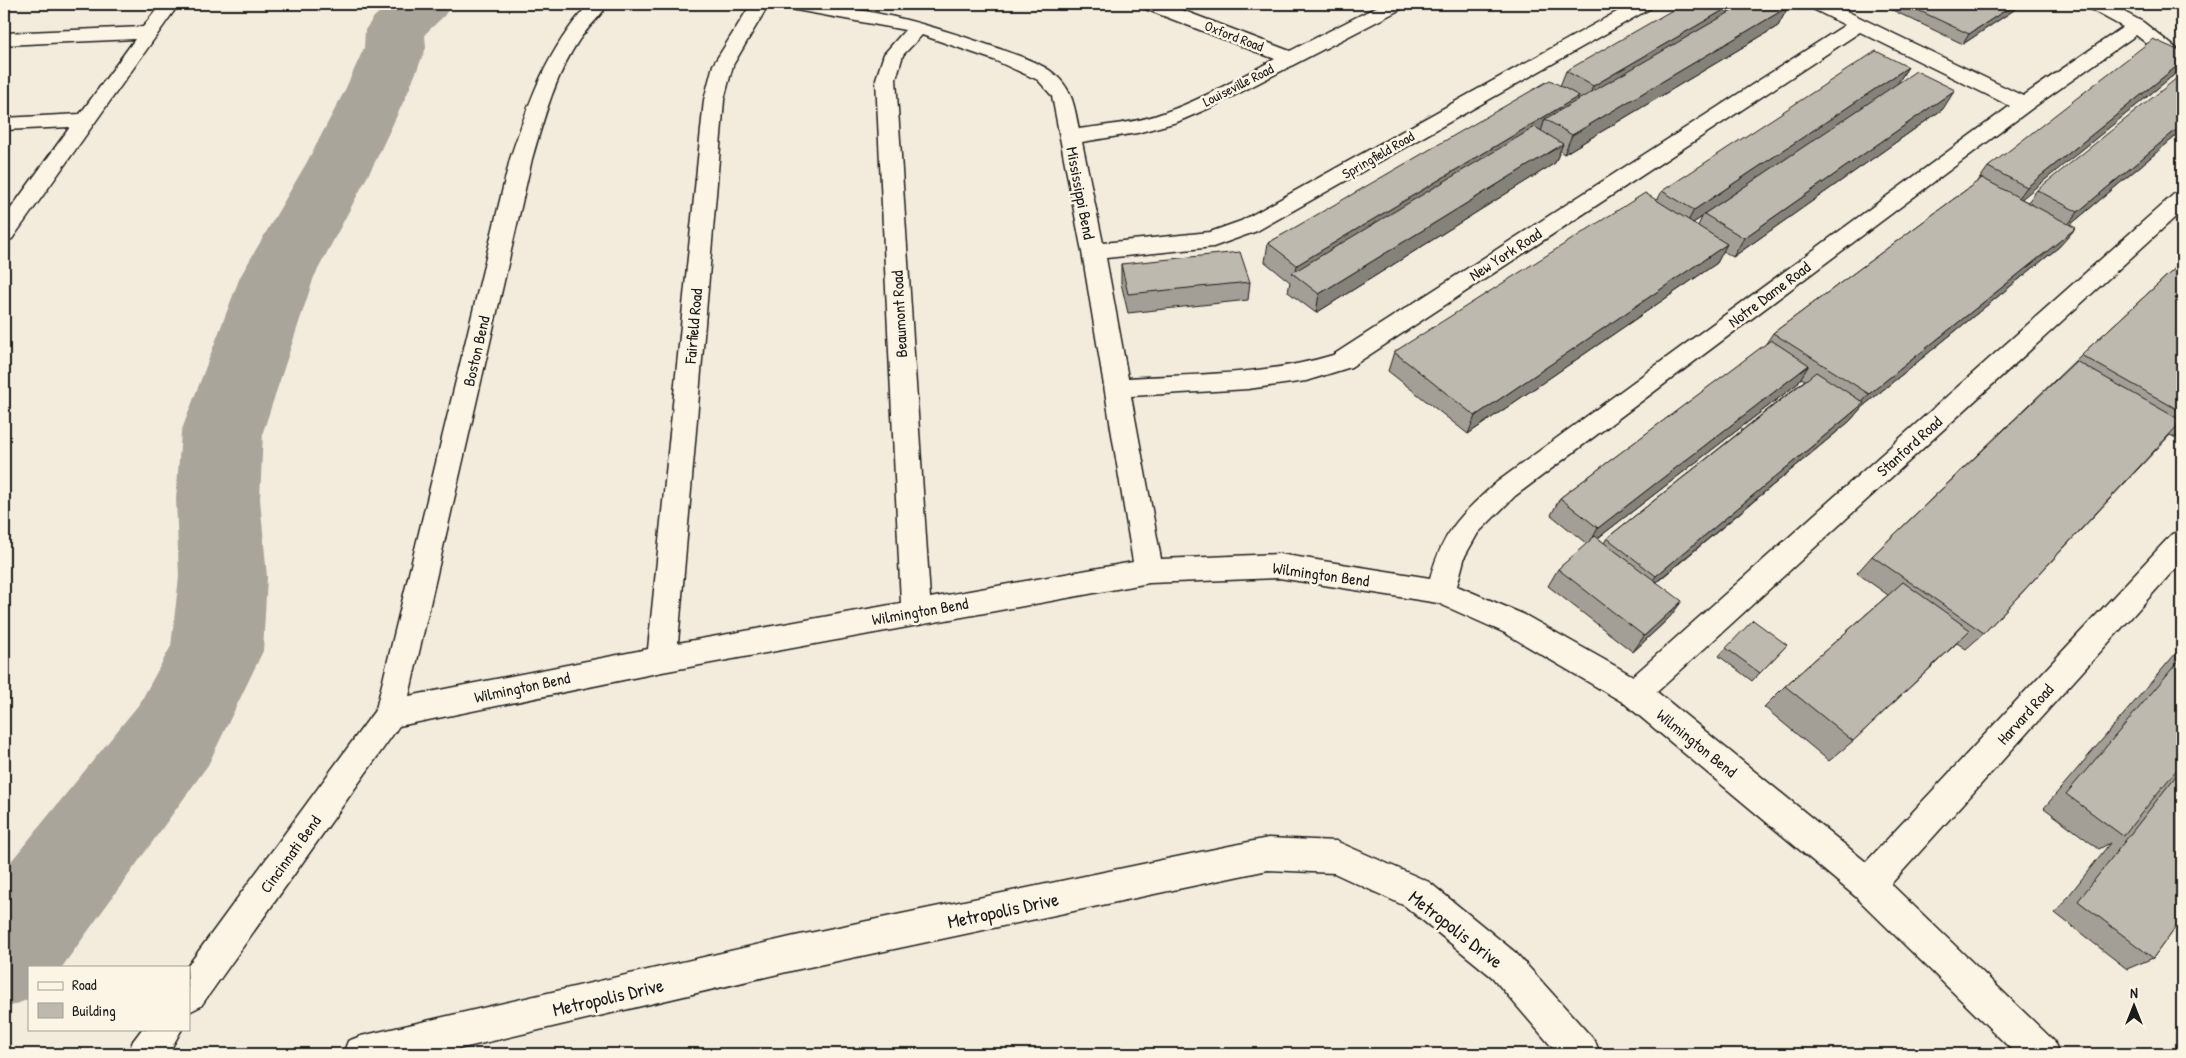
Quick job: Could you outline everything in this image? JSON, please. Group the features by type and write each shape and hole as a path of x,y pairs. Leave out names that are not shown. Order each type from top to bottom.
{"street":[{"path":"6,227 170,4"},
{"name":"Boston Bend","path":"390,714 521,160 545,81 582,21 599,4"},
{"name":"Fairfield Road","path":"662,659 714,100 723,65 760,4"},
{"name":"Mississippi Bend","path":"796,4 918,28 1001,56 1045,76 1062,95 1093,252 1149,571"},
{"name":"Oxford Road","path":"1150,4 1290,58"},
{"name":"Louiseville Road","path":"1070,137 1137,126 1170,118 1207,102 1396,4"},
{"name":"Springfield Road","path":"1093,252 1213,238 1249,226 1644,4"},
{"path":"1818,4 2024,105"},
{"path":"2095,4 2136,26 2182,62"},
{"name":"New York Road","path":"1117,388 1248,380 1306,372 1342,361 1859,24"},
{"name":"Notre Dame Road","path":"1441,592 1451,554 1468,525 1506,489 2024,105 2136,26"},
{"name":"Beaumont Road","path":"916,611 886,79 894,54 918,28"},
{"path":"4,39 149,33"},
{"path":"4,124 86,120"},
{"name":"Stanford Road","path":"1635,693 2182,198"},
{"name":"Harvard Road","path":"1868,885 2182,542"},
{"name":"Wilmington Bend","path":"390,714 662,659 916,611 1149,571 1279,566 1441,592 1515,624 1635,693 1868,885 2041,1054"},
{"name":"Cincinnati Bend","path":"190,993 390,714"},
{"name":"Metropolis Drive","path":"361,1054 795,953 1268,854 1336,857 1417,894 1504,965 1582,1054"},
{"path":"146,1054 163,1030"}],"building":[{"path":"1683,4 1734,4 1593,86 1566,71"},
{"path":"1744,4 1782,4 1788,7 1572,135 1545,119"},
{"path":"1905,4 2015,4 1969,34"},
{"path":"2153,39 2182,52 2182,62 2027,187 1988,167"},
{"path":"1876,51 1908,67 1694,210 1662,191"},
{"path":"1916,71 1955,90 1744,238 1704,214"},
{"path":"2182,74 2182,125 2078,212 2037,190"},
{"path":"1550,80 1579,96 1297,265 1268,243"},
{"path":"1535,127 1563,144 1319,294 1292,273"},
{"path":"1982,178 2076,228 1869,394 1773,333"},
{"path":"1645,193 1727,244 1475,416 1394,352"},
{"path":"1240,252 1250,282 1128,294 1121,264"},
{"path":"2182,262 2182,412 2081,355"},
{"path":"1771,340 1809,365 1598,528 1560,498"},
{"path":"2076,361 2182,421 1984,633 1872,556"},
{"path":"1816,372 1864,403 1656,576 1607,538"},
{"path":"1595,536 1682,601 1644,636 1558,569"},
{"path":"1903,582 1970,630 1853,741 1785,686"},
{"path":"1753,620 1787,645 1760,673 1726,648"},
{"path":"2182,657 2182,763 2123,836 2066,794"},
{"path":"2182,768 2182,918 2153,958 2078,901"}],"waterway":[{"path":"4,955 174,734 217,651 223,577 218,499 222,432 277,277 341,162 376,92 395,48 395,30 423,4"}]}
